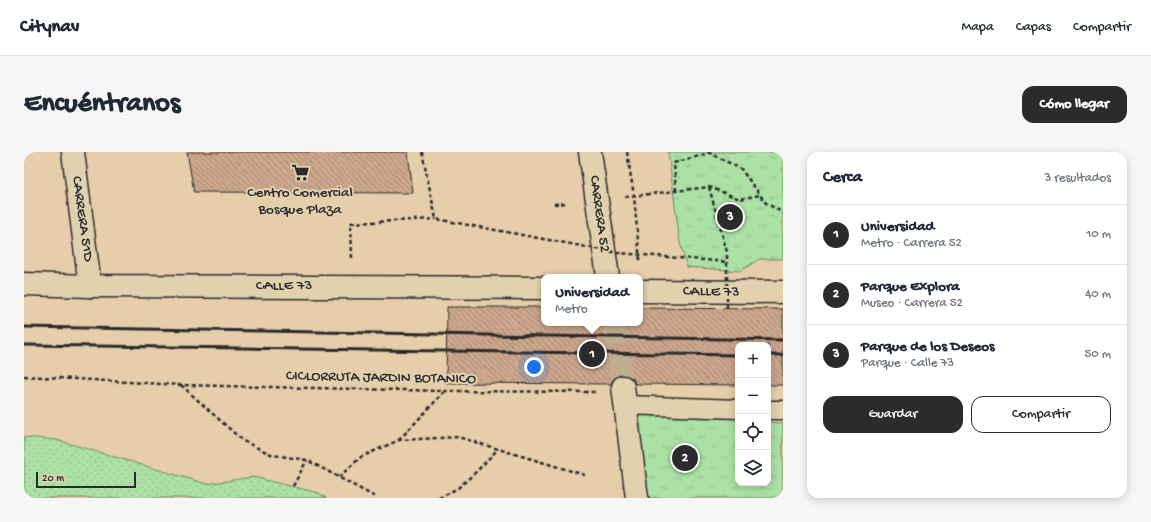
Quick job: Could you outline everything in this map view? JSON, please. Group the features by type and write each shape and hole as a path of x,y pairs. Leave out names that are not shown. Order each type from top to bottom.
{"street":[{"name":"CARRERA 51D","path":"73,152 90,286"},
{"name":"CARRERA 52","path":"590,152 608,274"},
{"name":"CALLE 73","path":"24,284 90,286 541,288"},
{"name":"CALLE 73","path":"643,291 783,292"},
{"path":"623,395 637,498"}],"lane":[{"path":"623,395 735,409"},
{"path":"771,410 783,410"}],"path":[{"path":"422,152 436,219"},
{"path":"627,152 634,196 641,274"},
{"path":"676,191 674,163 709,152 741,169 766,203 783,213"},
{"path":"634,196 709,187 740,199 760,195"},
{"path":"709,187 728,252 727,308"},
{"path":"352,287 351,223 436,219 618,253 728,262"},
{"name":"CICLORRUTA JARDIN BOTANICO","path":"24,376 180,385 623,395"},
{"path":"180,385 243,441 273,455 307,460 377,498"},
{"path":"399,440 446,391"},
{"path":"339,477 360,457 399,440 458,437 585,475"},
{"path":"439,498 458,488 498,449"},
{"path":"293,486 307,460"}],"green space":[{"path":"668,152 783,152 783,259 759,259 740,271 687,267 680,243"},
{"path":"626,410 735,419 735,486 771,486 771,422 783,423 783,498 637,498"},
{"path":"24,437 57,440 207,484 253,477 319,493 326,498 24,498"}],"building":[{"name":"Centro Comercial Bosque Plaza","path":"187,152 408,152 413,193 194,192"},
{"path":"447,307 541,307 541,326 643,326 643,308 783,309 783,385 771,385 771,342 735,342 735,385 635,384 633,379 622,375 615,377 611,384 446,383"}],"tunnel":[{"path":"614,326 623,387"}],"railway":[{"path":"24,327 783,340"},
{"path":"24,345 735,355"},
{"path":"771,355 783,355"}],"place":[{"name":"Centro Comercial Bosque Plaza","path":"300,172"},
{"name":"Parque de los Deseos","path":"730,217"},
{"name":"Universidad","path":"592,354"},
{"name":"Parque Explora","path":"685,458"}]}
